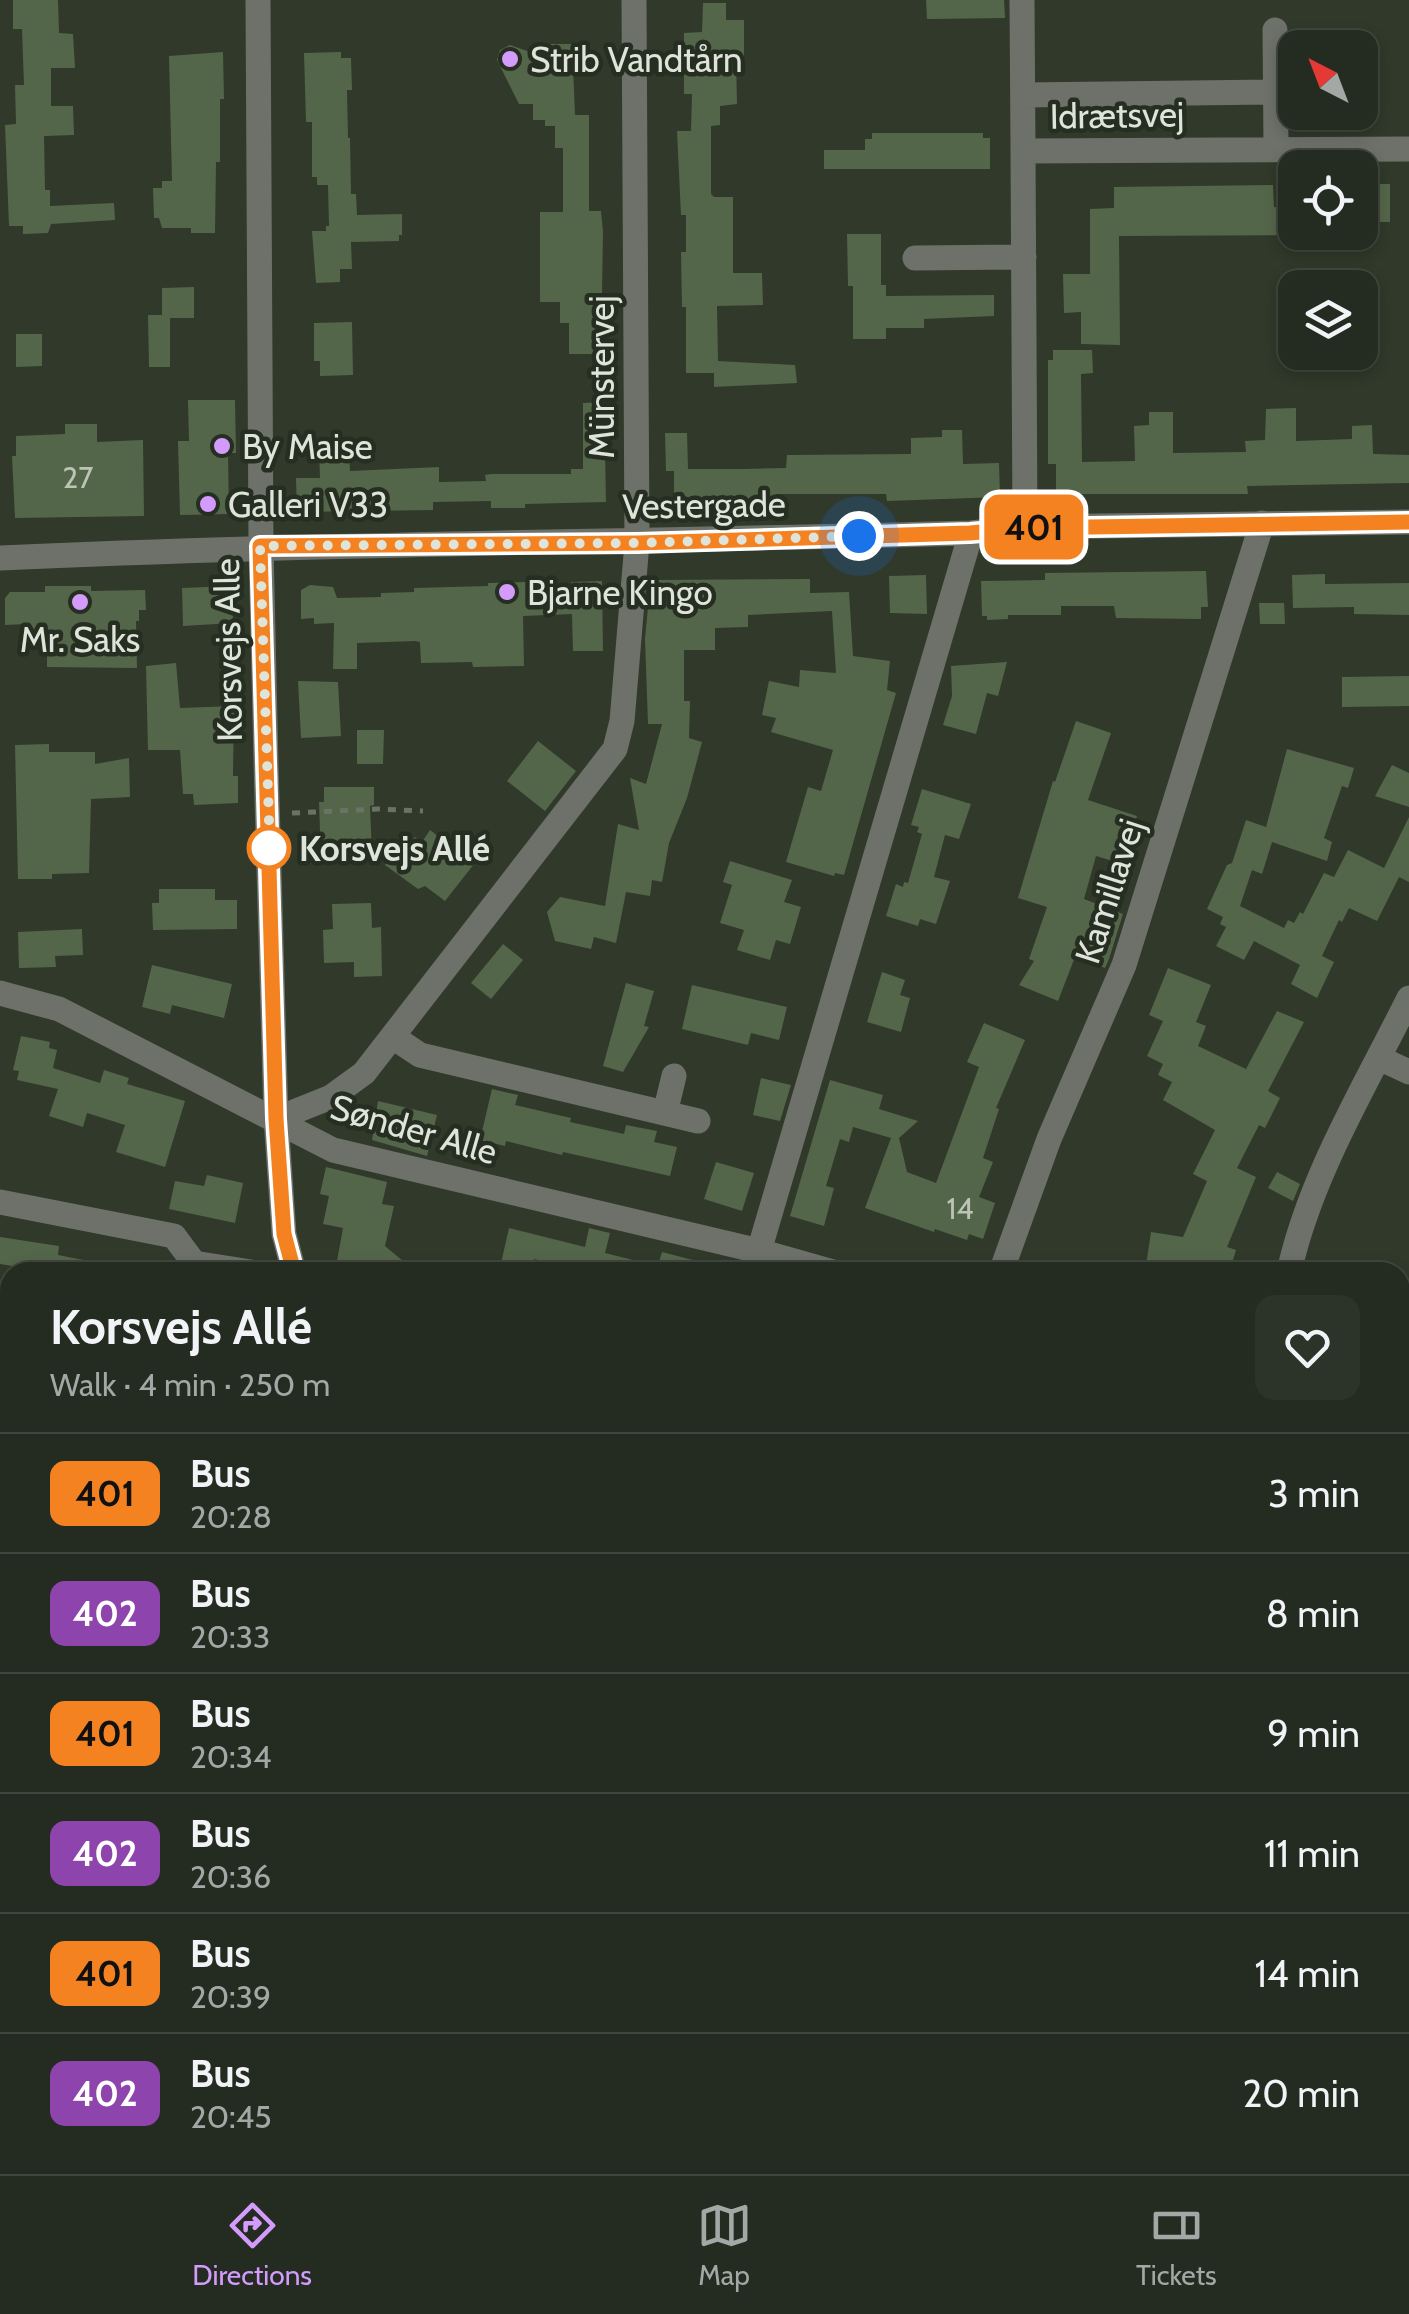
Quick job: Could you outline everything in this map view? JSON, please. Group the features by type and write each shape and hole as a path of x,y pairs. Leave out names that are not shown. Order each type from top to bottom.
{"street":[{"name":"Korsvejs Alle","path":"258,0 260,546 276,1119 284,1234 291,1262"},
{"name":"Münstervej","path":"276,1119 342,1089 364,1074 615,748 622,721 637,543 634,0"},
{"path":"1022,0 1023,151"},
{"path":"1275,30 1276,148"},
{"path":"1022,95 1275,92"},
{"name":"Idrætsvej","path":"1025,528 1023,151 1409,149"},
{"path":"916,258 1024,257"},
{"name":"Vestergade","path":"0,558 260,546 637,543 1025,528 1409,522"},
{"name":"Kamillavej","path":"1005,1262 1049,1139 1124,964 1262,523"},
{"path":"759,1251 970,533"},
{"name":"Sønder Alle","path":"0,993 59,1008 332,1150 797,1262"},
{"path":"1291,1262 1324,1172 1409,998"},
{"path":"393,1037 420,1056 698,1121"},
{"path":"1380,1058 1409,1072"},
{"path":"665,1113 674,1076"},
{"path":"0,1202 174,1236 189,1262"}],"path":[{"path":"268,814 423,811"}],"building":[{"path":"13,0 58,0 59,33 73,34 75,68 51,68 51,106 73,106 74,135 44,136 45,190 50,190 50,206 114,203 115,220 51,224 48,233 23,234 23,226 9,226 5,125 16,124 15,85 24,85 22,29 13,29"},
{"path":"926,0 1004,0 1005,18 927,19"},
{"path":"703,3 726,3 726,20 744,20 744,59 736,59 737,104 720,106 720,125 711,126 711,194 733,197 733,273 762,273 763,305 717,306 718,361 795,365 797,383 714,387 714,373 686,373 681,252 686,252 686,215 681,215 677,131 691,131 692,94 684,94 684,33 702,32"},
{"path":"547,44 572,44 575,115 589,115 589,211 601,211 603,232 601,354 569,354 569,323 560,323 560,302 540,302 540,212 563,212 563,148 555,148 555,126 545,126 545,120 533,120 533,104 519,104 497,60 500,50 510,45 547,58"},
{"path":"223,52 224,99 220,99 215,233 162,228 159,218 154,218 153,188 162,188 162,181 172,181 169,56"},
{"path":"341,52 341,58 351,58 348,138 351,194 356,194 357,215 402,214 402,235 399,241 351,242 352,269 340,269 340,282 316,283 312,231 326,231 329,226 328,185 317,185 317,177 312,177 312,122 306,122 304,53"},
{"path":"872,133 983,133 983,138 990,138 990,169 824,169 824,150 865,150 865,139 872,139"},
{"path":"1378,184 1390,184 1390,222 1378,222"},
{"path":"1273,185 1278,235 1119,236 1120,345 1081,344 1081,312 1064,313 1063,274 1090,274 1090,209 1114,208 1114,187"},
{"path":"847,234 881,234 881,285 886,285 886,296 994,295 994,316 924,319 924,328 886,328 886,339 853,339 853,286 848,286"},
{"path":"194,287 194,318 170,318 170,367 149,367 148,315 162,315 162,288"},
{"path":"352,322 353,375 320,376 320,361 314,361 314,323"},
{"path":"16,334 42,334 42,366 16,367"},
{"path":"1053,350 1092,350 1093,373 1081,374 1082,462 1135,461 1134,426 1149,425 1149,412 1173,412 1173,453 1246,452 1245,441 1265,440 1266,409 1296,408 1296,441 1352,439 1352,426 1372,425 1373,454 1409,455 1409,483 1247,486 1248,494 1056,494 1056,464 1048,464 1048,360 1053,360"},
{"path":"188,400 235,400 236,453 228,453 229,514 180,515 178,441 189,441"},
{"path":"604,402 606,502 491,508 491,501 433,502 433,510 297,512 296,478 320,478 319,449 349,448 350,471 439,467 439,482 486,481 485,475 491,474 571,474 571,469 583,469 583,403"},
{"path":"65,424 97,424 97,442 143,440 144,516 15,518 12,456 16,456 16,436 65,434"},
{"path":"942,430 962,430 963,464 999,463 1000,497 887,501 886,494 776,494 776,503 674,502 674,471 666,471 665,433 687,433 688,469 743,469 786,468 787,455 911,454 911,438 942,437"},
{"path":"1206,571 1208,607 1201,607 1201,619 1116,618 1114,606 1061,606 1061,615 1008,615 1008,619 987,620 987,616 982,616 981,581 1045,580 1045,573"},
{"path":"1325,574 1325,584 1409,583 1409,615 1354,614 1354,607 1293,608 1292,575"},
{"path":"926,575 927,614 890,613 889,576"},
{"path":"810,579 810,593 849,592 853,656 890,661 887,690 896,693 844,875 834,876 786,862 808,787 821,791 833,750 771,732 776,718 762,715 769,681 799,687 800,670 836,673 832,611 748,615 748,627 715,628 715,650 684,650 684,701 690,701 689,738 702,742 687,798 669,843 662,882 652,880 650,896 626,892 616,943 594,937 591,949 555,941 547,912 560,897 605,906 618,824 639,830 630,778 646,784 662,724 648,724 645,639 650,586 656,580"},
{"path":"602,581 603,651 573,651 572,614 523,616 524,666 421,663 420,642 415,641 357,643 357,669 333,669 334,623 314,624 314,618 301,619 301,590 310,585 333,587 337,598 381,597 381,593 414,592 414,588 488,583 526,582 526,593 572,591 571,582"},
{"path":"45,586 91,586 91,591 145,590 146,610 139,610 136,621 137,668 47,667 47,631 33,630 27,624 5,625 5,598 10,592 45,592"},
{"path":"232,586 233,623 183,626 182,588"},
{"path":"1259,603 1284,603 1285,624 1260,624"},
{"path":"1007,662 998,696 987,693 976,734 943,725 952,696 951,666"},
{"path":"176,663 180,708 234,706 233,776 238,776 238,803 194,805 193,794 183,794 180,750 148,750 146,666"},
{"path":"1409,676 1409,706 1342,707 1342,677"},
{"path":"298,681 338,682 341,736 301,738"},
{"path":"1076,721 1111,733 1088,800 1137,816 1123,864 1096,856 1084,899 1123,914 1109,959 1105,968 1075,957 1058,1001 1019,985 1034,961 1029,959 1047,907 1018,898 1053,781"},
{"path":"357,730 384,730 383,764 357,764"},
{"path":"538,741 576,771 545,811 507,781"},
{"path":"49,744 49,752 95,752 95,764 129,758 130,797 91,799 89,873 18,879 15,745"},
{"path":"1287,749 1354,768 1348,788 1342,786 1324,838 1332,842 1327,861 1272,842 1262,874 1252,870 1240,906 1284,928 1288,920 1294,923 1300,912 1303,914 1324,873 1334,877 1348,850 1384,868 1409,817 1409,882 1399,877 1377,921 1349,908 1342,922 1339,920 1322,956 1334,962 1317,998 1291,984 1300,965 1254,941 1244,960 1216,946 1226,927 1220,924 1223,917 1207,909 1227,865 1232,863 1246,820 1266,827"},
{"path":"1392,765 1409,773 1409,807 1375,796"},
{"path":"324,787 374,787 374,805 370,806 372,855 353,840 353,863 321,860 319,802 324,802"},
{"path":"922,789 971,804 959,839 945,835 934,877 950,881 936,924 920,919 918,926 886,916 896,884 903,887 904,882 908,883 922,834 917,832 919,827 911,825"},
{"path":"430,830 474,864 445,901 425,886 418,889 385,865 400,846 405,850 415,837 422,842"},
{"path":"730,861 792,880 784,902 801,907 790,944 776,940 770,960 737,950 744,930 720,923 732,885 723,882"},
{"path":"159,889 215,889 215,900 237,900 237,929 153,930 152,903 159,903"},
{"path":"371,903 372,928 381,927 382,976 354,977 354,962 324,963 323,930 333,929 332,904"},
{"path":"82,929 83,955 55,956 56,967 19,968 18,932"},
{"path":"503,944 523,960 491,999 471,983"},
{"path":"152,965 232,984 224,1018 172,1005 170,1014 142,1007"},
{"path":"1168,968 1211,985 1196,1022 1206,1026 1198,1046 1246,1069 1277,1011 1304,1022 1268,1091 1280,1098 1265,1128 1259,1125 1237,1168 1256,1177 1227,1247 1236,1250 1232,1262 1146,1262 1151,1232 1183,1237 1207,1181 1193,1174 1215,1130 1163,1100 1172,1082 1158,1075 1163,1064 1147,1056 1163,1021 1149,1015"},
{"path":"882,972 905,980 900,995 910,998 901,1032 867,1022"},
{"path":"626,983 654,991 644,1026 649,1027 623,1072 603,1066"},
{"path":"692,985 787,1007 779,1040 751,1033 748,1045 682,1029"},
{"path":"984,1023 1025,1040 996,1108 999,1109 983,1158 993,1162 979,1197 995,1203 983,1239 969,1234 967,1240 935,1229 934,1232 865,1208 891,1138 853,1127 849,1142 840,1139 826,1186 834,1188 824,1226 790,1216 830,1080 883,1095 879,1109 918,1121 899,1138 907,1172 936,1183 979,1067 967,1062"},
{"path":"21,1036 50,1042 49,1048 57,1050 53,1068 100,1083 104,1070 129,1078 127,1084 185,1101 165,1167 116,1152 125,1125 87,1113 83,1127 49,1116 58,1089 17,1080 19,1071 13,1070"},
{"path":"761,1078 791,1085 780,1121 753,1115"},
{"path":"492,1089 518,1095 515,1105 571,1118 570,1122 624,1134 626,1125 657,1131 654,1142 677,1147 670,1176 506,1141 505,1146 480,1140"},
{"path":"378,1101 437,1115 427,1156 372,1140"},
{"path":"716,1162 754,1173 742,1211 704,1199"},
{"path":"326,1167 387,1182 382,1204 394,1206 385,1246 404,1262 337,1262 343,1228 323,1224 329,1196 320,1194"},
{"path":"1277,1172 1300,1184 1293,1201 1268,1188"},
{"path":"207,1175 243,1183 235,1223 169,1209 175,1181 204,1186"},
{"path":"509,1228 585,1247 589,1228 610,1233 605,1253 641,1262 534,1259 501,1262"},
{"path":"0,1237 59,1246 58,1255 94,1262 0,1262"},
{"path":"662,1252 701,1262 659,1262"}],"bus line":[{"name":"401","path":"291,1262 284,1234 276,1119 260,546 637,543 1025,528 1409,522"}],"place":[{"name":"Strib Vandtårn","path":"510,59"},
{"name":"By Maise","path":"222,446"},
{"name":"Galleri V33","path":"208,504"},
{"name":"Bjarne Kingo","path":"507,592"},
{"name":"Mr. Saks","path":"80,602"},
{"name":"Korsvejs Allé","path":"269,848"}],"route":[{"path":"269,848 270,852 260,546 637,543 859,536"}]}
